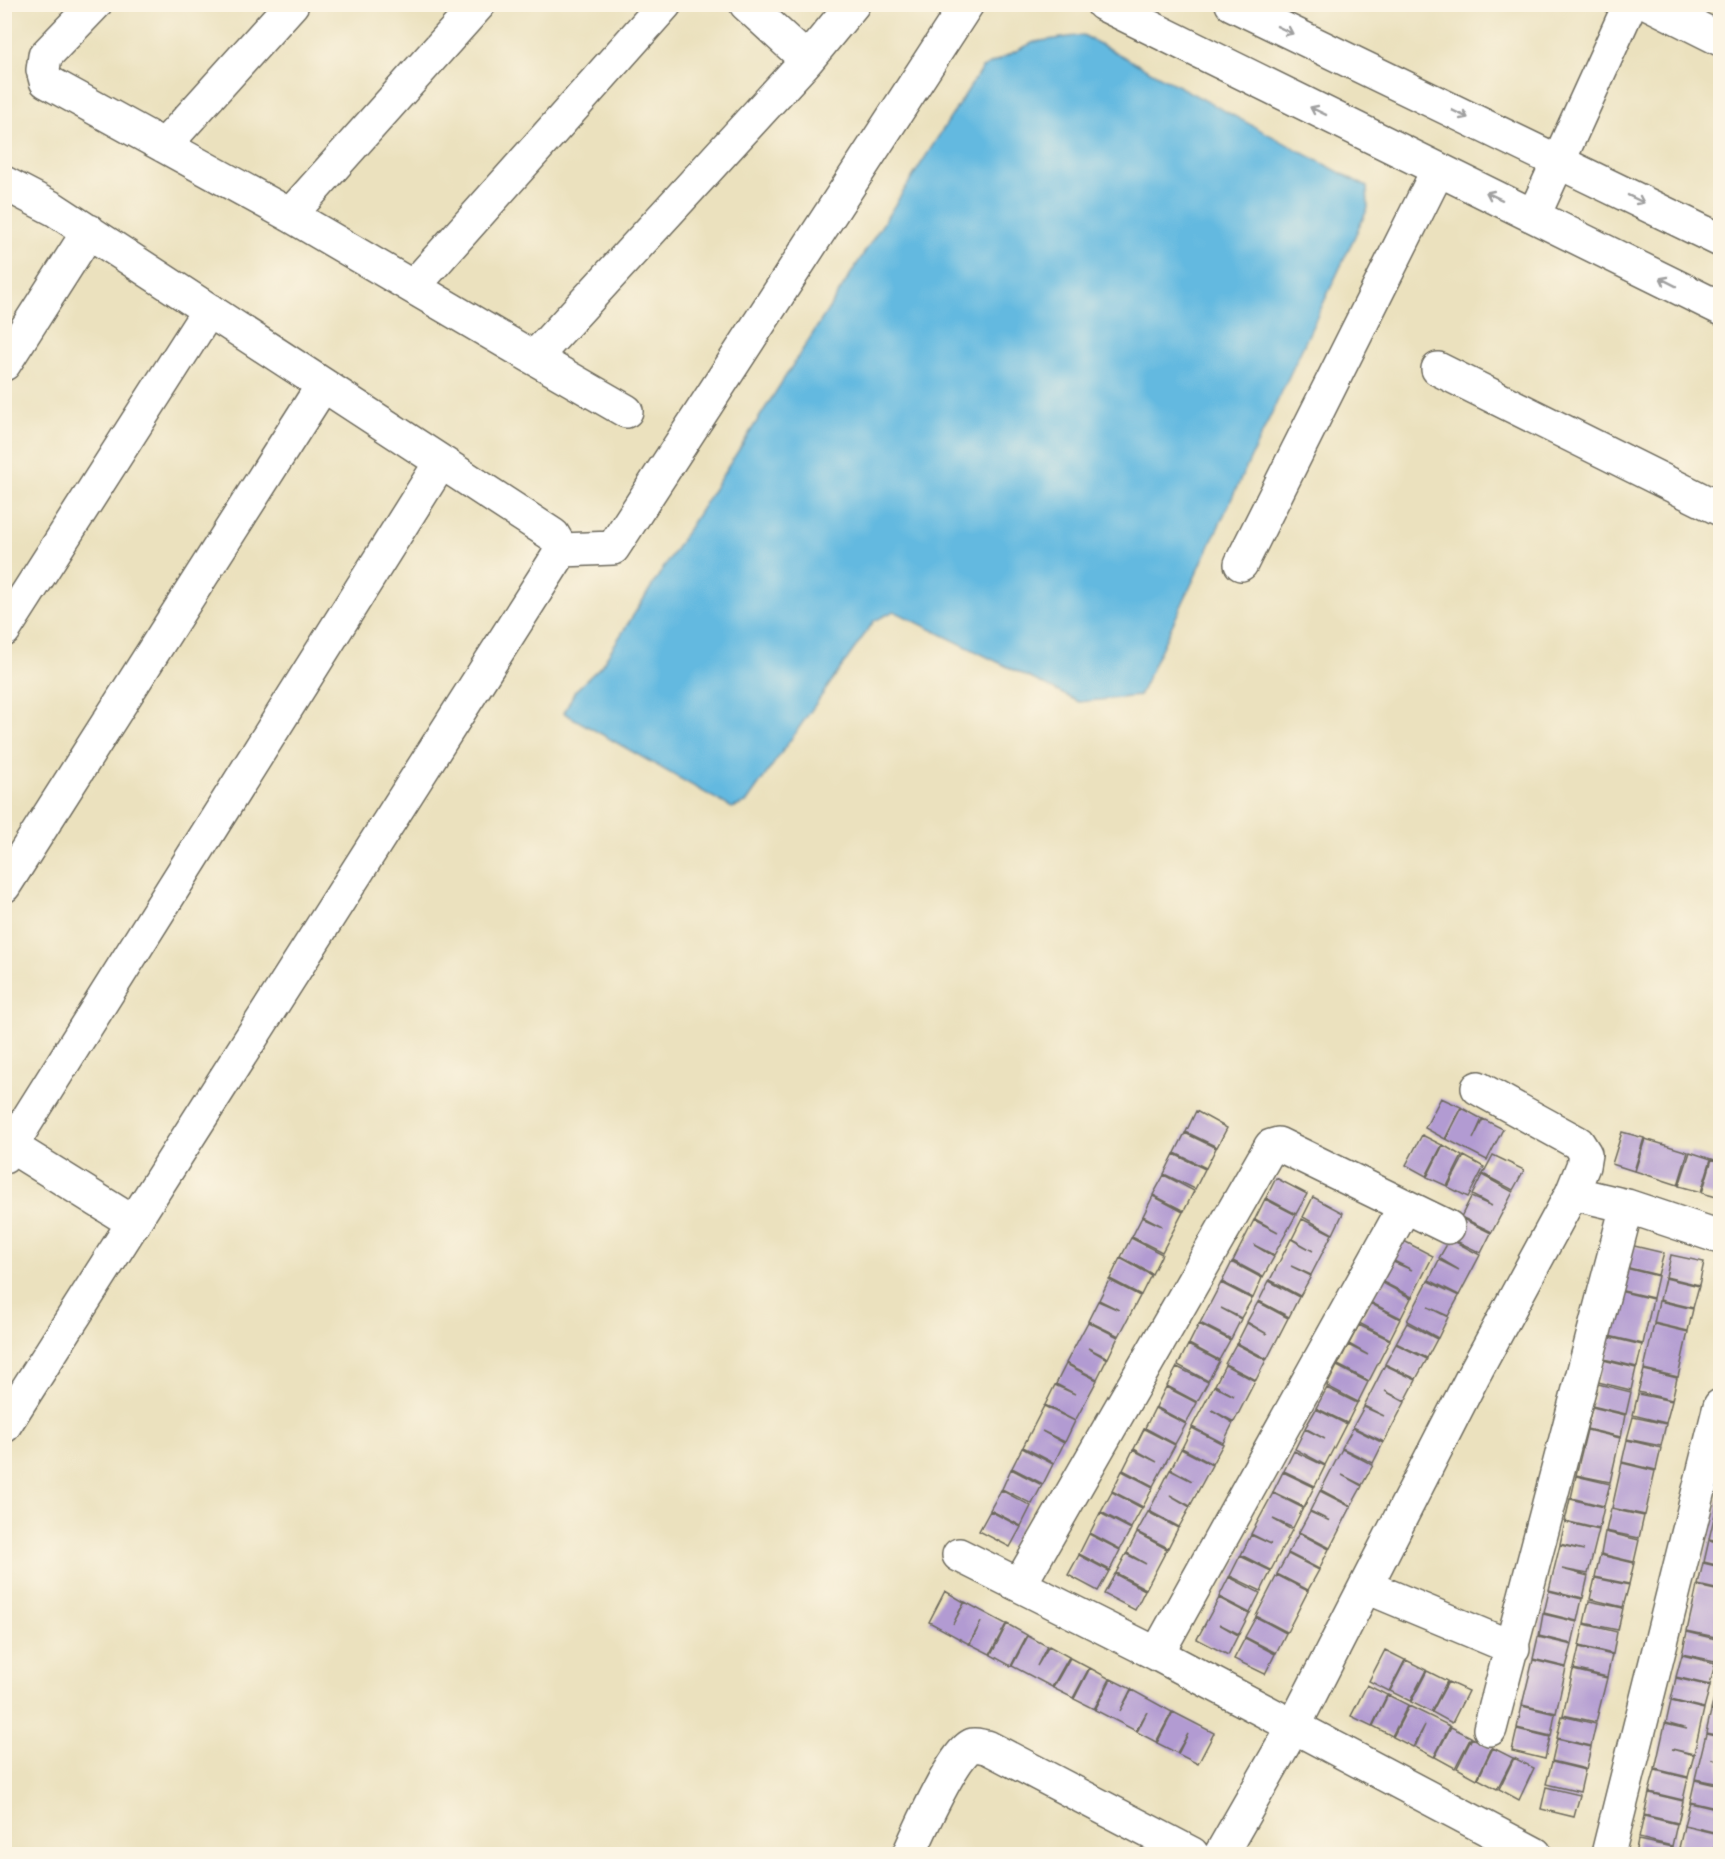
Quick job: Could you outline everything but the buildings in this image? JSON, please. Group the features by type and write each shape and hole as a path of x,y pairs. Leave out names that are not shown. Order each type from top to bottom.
{"street":[{"path":"164,146 292,4"},
{"path":"290,215 479,4"},
{"path":"412,287 665,4"},
{"path":"746,4 807,60"},
{"path":"534,358 807,60 853,4"},
{"path":"562,550 613,548 967,4"},
{"path":"1103,4 1534,215 1720,309"},
{"path":"1232,4 1720,240"},
{"path":"1534,215 1630,4"},
{"path":"1650,4 1720,39"},
{"path":"86,7 45,56 43,70 46,81 290,215 626,411"},
{"path":"1240,564 1438,170"},
{"path":"4,183 54,209 89,231 553,535 562,550"},
{"path":"6,357 89,231"},
{"path":"4,630 209,310"},
{"path":"1438,369 1720,509"},
{"path":"4,886 323,385"},
{"path":"134,1223 7,1148 441,462"},
{"path":"4,1426 562,550"},
{"path":"1221,1854 1293,1728 1473,1376 1572,1193 1583,1166 1585,1154 1578,1143 1478,1088"},
{"path":"1020,1584 1271,1146 1278,1144 1404,1208 1448,1227"},
{"path":"1572,1193 1627,1206 1720,1237"},
{"path":"1490,1729 1627,1206"},
{"path":"1157,1654 1404,1208"},
{"path":"1608,1854 1720,1406"},
{"path":"959,1555 1157,1654 1293,1728 1535,1854"},
{"path":"1367,1587 1513,1648"},
{"path":"909,1854 949,1772 965,1749 973,1745 987,1747 1192,1854"}],"water":[{"path":"1083,35 1367,187 1368,208 1139,696 1079,702 894,611 874,621 746,803 732,808 564,713 575,691 601,666 982,68 1034,42"}]}
